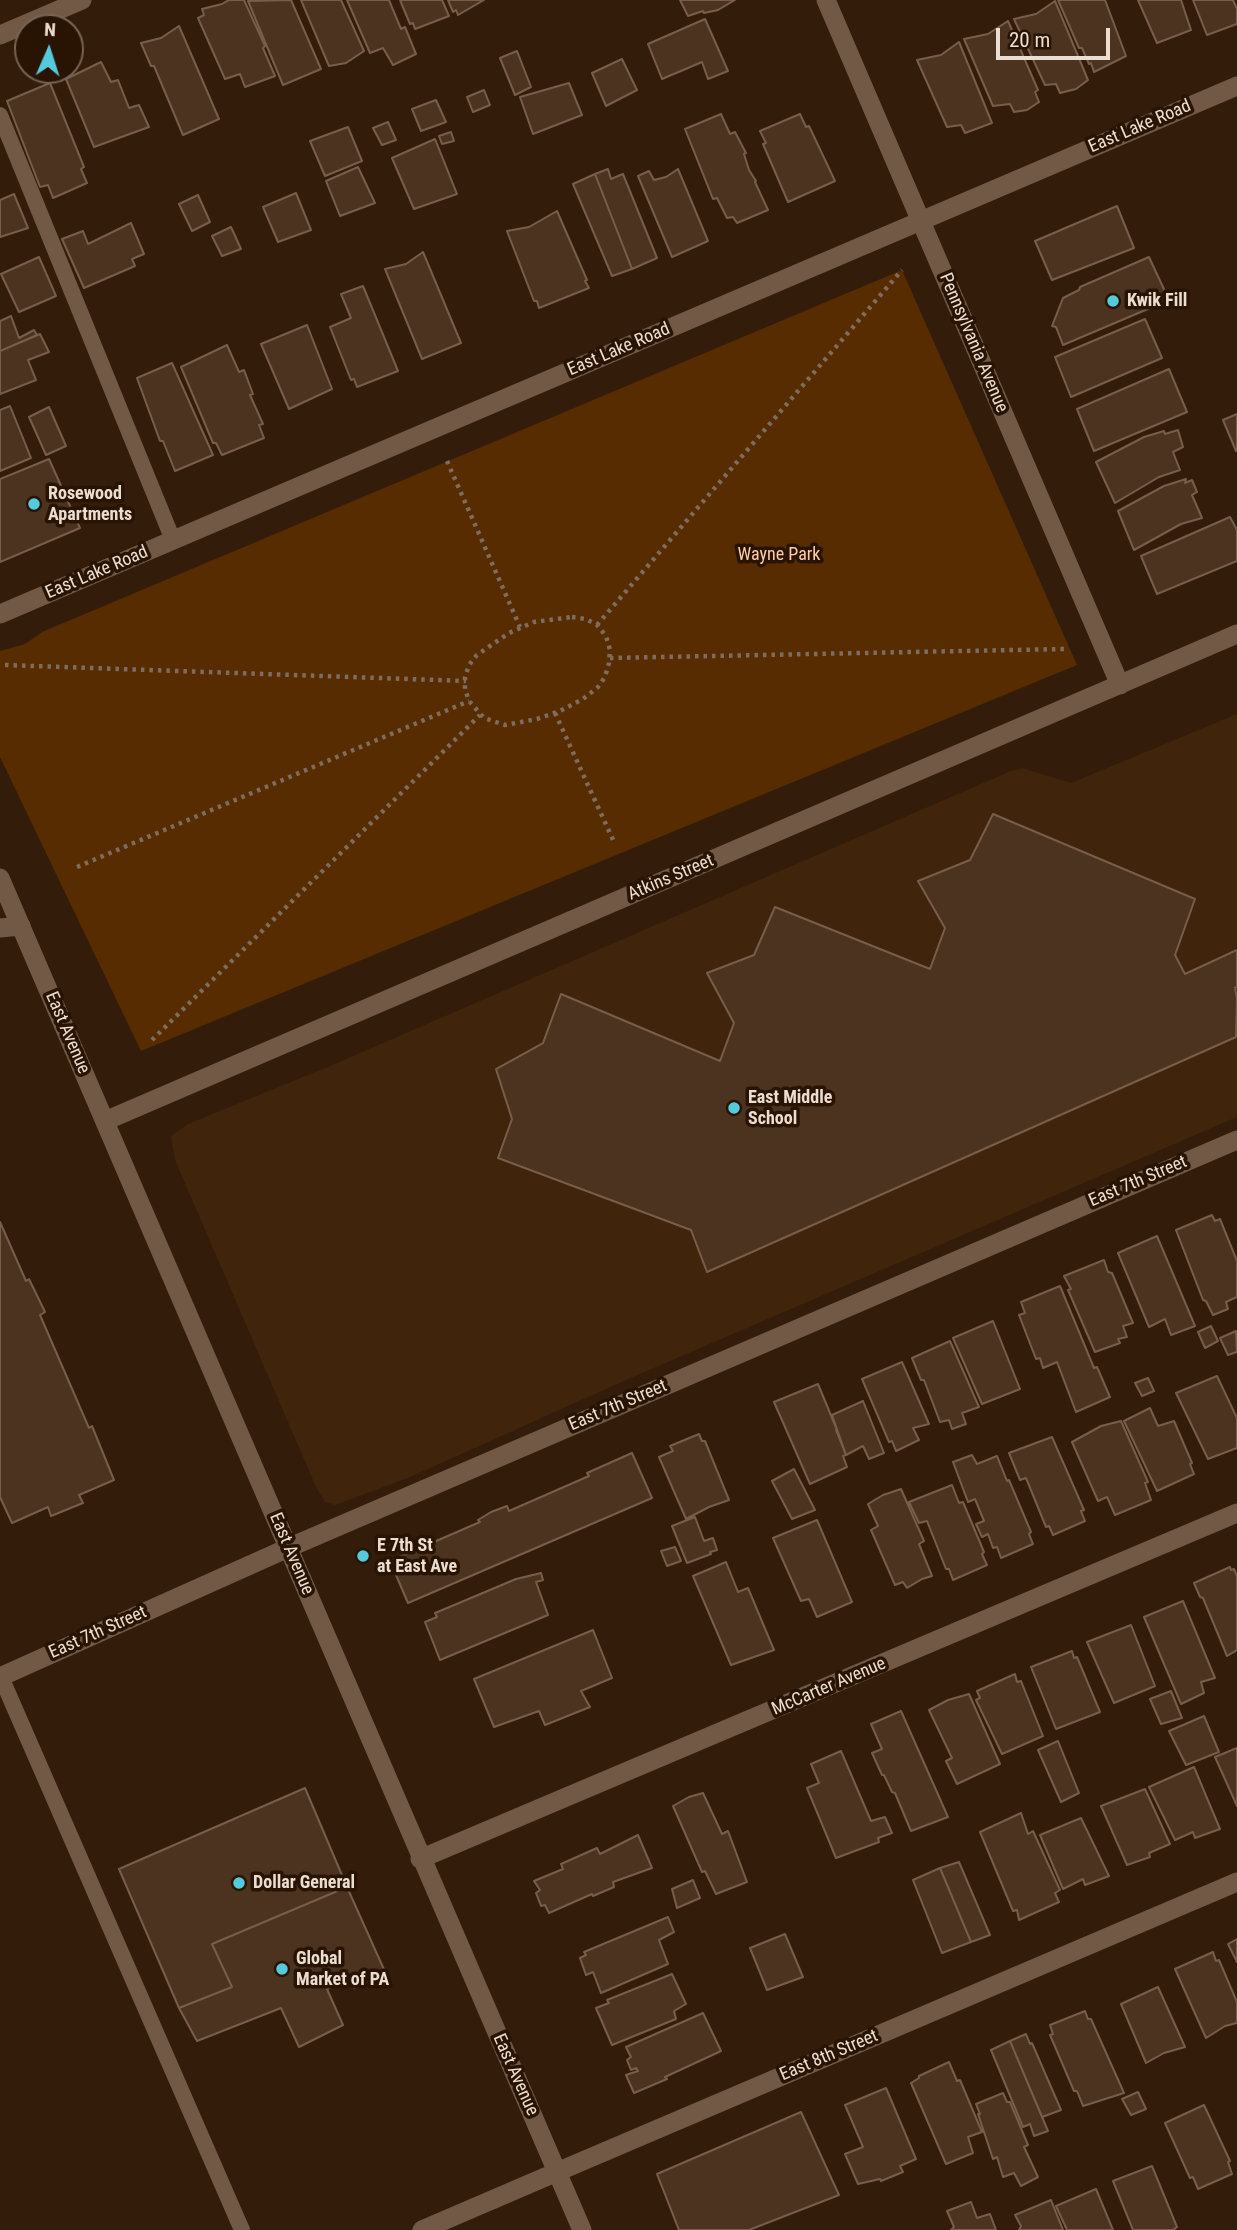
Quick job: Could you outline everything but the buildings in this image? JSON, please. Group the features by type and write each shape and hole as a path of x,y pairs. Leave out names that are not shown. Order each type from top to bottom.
{"street":[{"path":"0,35 82,0"},
{"name":"Pennsylvania Avenue","path":"826,0 1120,685"},
{"name":"East Lake Road","path":"0,614 1237,86"},
{"name":"Atkins Street","path":"105,1121 1237,634"},
{"name":"East Avenue","path":"0,878 582,2230"},
{"path":"0,928 21,926"},
{"name":"East 7th Street","path":"0,1677 288,1548 1237,1140"},
{"name":"McCarter Avenue","path":"421,1859 1237,1513"},
{"name":"East 8th Street","path":"422,2230 1237,1882"}],"lane":[{"path":"0,116 173,540"},
{"path":"0,1677 242,2230"}],"path":[{"path":"597,625 902,270"},
{"path":"447,461 520,627"},
{"path":"545,619 586,619 597,625 606,636 610,658 606,677 583,699 555,713 519,724 505,725 494,723 480,715 469,701 465,689 469,665 477,655 497,640 520,627 545,619"},
{"path":"610,658 1064,649"},
{"path":"5,665 466,681"},
{"path":"77,867 469,701"},
{"path":"555,713 614,842"},
{"path":"152,1041 480,715"}],"shaded area":[{"name":"East Middle School","path":"1237,714 1237,1117 626,1380 408,1478 335,1505 325,1502 316,1487 175,1160 171,1136 188,1124 330,1066 1011,771 1022,768 1071,783"}],"green space":[{"name":"Wayne Park","path":"902,270 1077,665 141,1051 0,757 0,651 25,644 42,632"}],"place":[{"name":"Kwik Fill","path":"1113,301"},
{"name":"Rosewood Apartments","path":"34,504"},
{"name":"East Middle School","path":"734,1108"},
{"name":"E 7th St at East Ave","path":"363,1556"},
{"name":"Dollar General","path":"239,1883"},
{"name":"Global Market of PA","path":"282,1969"}]}
